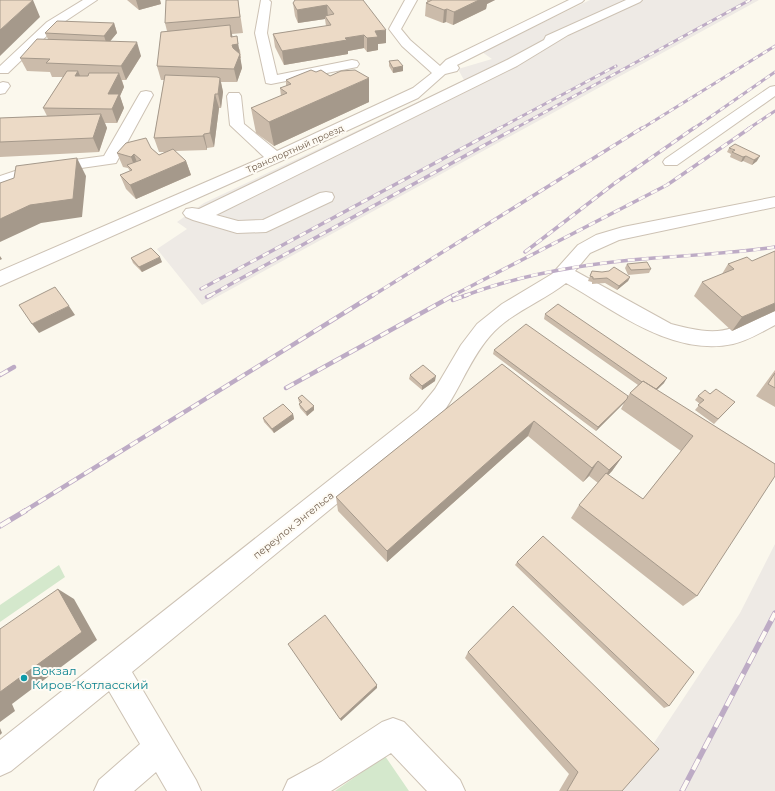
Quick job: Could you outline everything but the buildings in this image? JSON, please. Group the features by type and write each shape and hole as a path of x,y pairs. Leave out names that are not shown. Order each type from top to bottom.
{"street":[{"path":"3,70 51,25 91,0"},
{"path":"280,0 264,1 261,33 271,80 352,64"},
{"path":"411,0 395,29 406,43 439,72 536,44 563,34"},
{"name":"Транспортный проезд","path":"0,279 170,205 413,95 431,83 439,72 464,56 578,0"},
{"path":"199,216 512,63 563,34 636,0"},
{"path":"671,162 775,90"},
{"path":"0,182 30,171 110,160 146,95"},
{"path":"234,96 236,125 275,158"},
{"path":"170,205 199,216 237,227 266,226 326,197"},
{"path":"775,202 615,236 584,249 575,258 565,274 665,330 703,340 733,336 775,317"},
{"name":"переулок Энгельса","path":"0,760 426,417 444,397 472,343 484,330 497,317 513,305 543,290 565,274"},
{"path":"113,670 185,791"},
{"path":"299,791 332,774 393,733 449,791"},
{"path":"110,791 159,748"}],"shaded area":[{"path":"590,0 759,0 202,305 157,249 187,229 177,222 204,203 464,80 458,69 492,59 482,52"},
{"path":"775,544 775,791 612,791 648,752 740,613"}],"green space":[{"path":"59,565 65,577 0,622 0,605"},
{"path":"385,756 409,791 335,791"}],"railway":[{"path":"514,129 750,0"},
{"path":"641,129 775,46"},
{"path":"498,129 616,66"},
{"path":"693,129 775,72"},
{"path":"748,129 775,111"},
{"path":"201,289 500,128"},
{"path":"209,296 516,128"},
{"path":"372,296 642,128"},
{"path":"525,252 615,183 694,128"},
{"path":"452,296 667,185 750,128"},
{"path":"464,296 510,281 582,266 630,260 775,247"},
{"path":"23,512 373,295"},
{"path":"286,388 454,295"},
{"path":"453,300 467,295"},
{"path":"0,375 14,367"},
{"path":"0,526 25,511"},
{"path":"682,791 775,613"}],"place":[{"name":"Вокзал Киров-Котласский","path":"24,678"}]}
